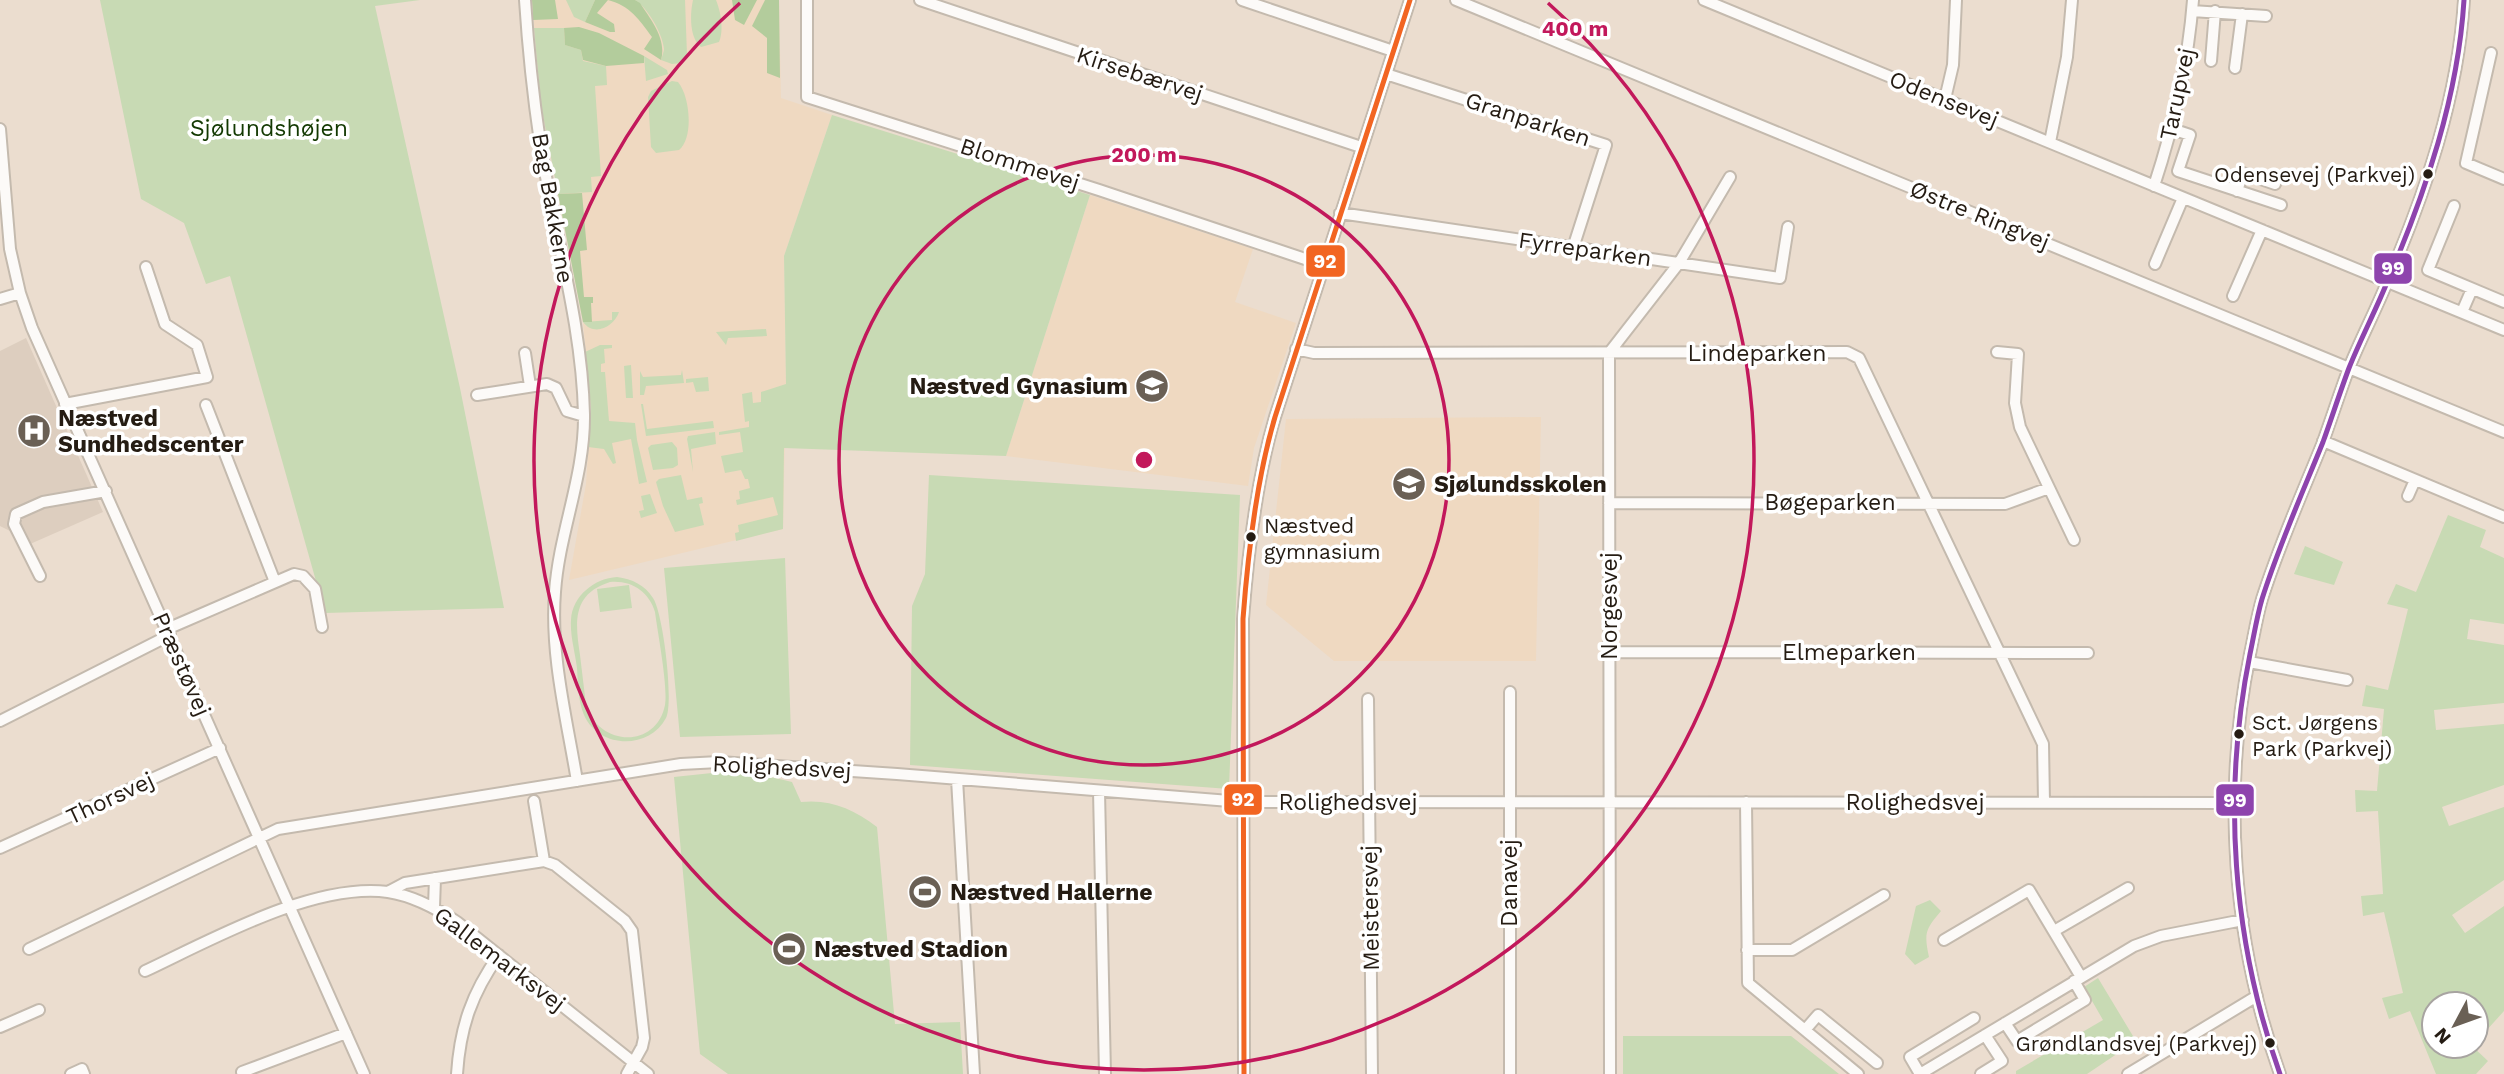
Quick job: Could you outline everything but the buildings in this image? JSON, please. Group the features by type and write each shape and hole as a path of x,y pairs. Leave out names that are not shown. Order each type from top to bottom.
{"street":[{"name":"Bag Bakkerne","path":"524,0 540,142 569,298 584,416 580,462 558,566 555,594 557,658 577,781"},
{"name":"Blommevej","path":"807,0 807,97 1324,265"},
{"name":"Kirsebærvej","path":"919,0 1361,148"},
{"path":"1241,0 1393,51"},
{"path":"1244,1074 1241,802 1245,585 1267,443 1410,0"},
{"name":"Østre Ringvej","path":"1456,0 2504,432"},
{"name":"Odensevej","path":"1704,0 2504,330"},
{"path":"1945,99 1953,65 1956,0"},
{"path":"2050,142 2067,57 2072,0"},
{"path":"2280,1074 2256,996 2242,920 2236,859 2234,803 2238,738 2249,662 2261,601 2286,530 2323,441 2349,368 2418,207 2451,96 2463,24 2464,0"},
{"path":"2193,5 2215,11 2266,16"},
{"name":"Tarupvej","path":"2154,186 2172,129 2186,63 2193,5"},
{"path":"2211,61 2215,11"},
{"path":"2235,68 2242,14"},
{"path":"2491,54 2466,163 2504,179"},
{"name":"Granparken","path":"1386,74 1606,145 1573,247"},
{"name":"Præstøvej","path":"0,129 10,249 20,293 32,328 364,1074"},
{"path":"2172,129 2190,135 2178,171 2281,205"},
{"path":"2237,191 2243,173 2275,184"},
{"path":"1609,353 1679,263 1730,177"},
{"path":"2155,264 2183,198"},
{"path":"2455,206 2428,270 2504,302"},
{"name":"Fyrreparken","path":"1340,213 1780,278 1788,227"},
{"path":"2233,296 2262,230"},
{"path":"65,404 206,377 197,345 165,324 146,267"},
{"path":"2462,312 2472,289"},
{"path":"0,299 20,293"},
{"name":"Lindeparken","path":"1296,349 1314,354 1847,352 1858,358 2043,744 2044,802"},
{"path":"1997,352 2018,354 2015,403 2020,427 2074,540"},
{"path":"525,353 530,386"},
{"name":"Norgesvej","path":"1609,353 1609,1074"},
{"path":"477,395 553,385 567,411 584,416"},
{"path":"206,405 275,582"},
{"path":"2323,441 2504,517"},
{"path":"2408,496 2416,480"},
{"name":"Bøgeparken","path":"1609,503 2005,504 2049,488"},
{"path":"40,576 14,524 16,514 43,502 106,491"},
{"path":"0,721 168,632 294,574 310,581 318,598 322,627"},
{"name":"Elmeparken","path":"1609,652 2088,653"},
{"path":"2249,662 2347,680"},
{"name":"Danavej","path":"1510,692 1510,1074"},
{"name":"Meistersvej","path":"1368,699 1372,1074"},
{"name":"Thorsvej","path":"0,848 220,748"},
{"name":"Rolighedsvej","path":"260,837 278,829 681,764 719,762 1241,802 2234,803"},
{"path":"957,779 974,1074"},
{"path":"1099,791 1105,1074"},
{"path":"534,801 544,861"},
{"path":"1746,802 1748,983 1858,1074"},
{"path":"29,949 260,837"},
{"path":"388,892 405,883 435,878 544,861 555,865 625,921 632,931 644,1038 627,1074"},
{"path":"434,907 435,878"},
{"path":"2054,931 2128,888"},
{"path":"1944,940 2029,890 2054,931 2078,979 2085,1000 2017,1041 2005,1023"},
{"name":"Gallemarksvej","path":"145,971 290,904 359,892 388,892 434,907 649,1074"},
{"path":"1748,950 1792,950 1884,895"},
{"path":"1974,1018 1910,1057 1920,1074 2134,946 2161,936 2242,920"},
{"path":"457,1074 458,1050 471,1002 481,981 499,955"},
{"path":"2128,1074 2256,996"},
{"path":"0,1027 39,1010"},
{"path":"1805,1030 1818,1015 1877,1063"},
{"path":"242,1072 346,1032"},
{"path":"1981,1074 2002,1061 1986,1035"},
{"path":"71,1074 82,1069 84,1074"}],"shaded area":[{"path":"532,0 779,0 781,98 832,115 784,256 786,384 783,529 569,580 586,484 591,408 583,322 541,105"},
{"name":"Næstved Gynasium","path":"1090,195 1253,249 1235,302 1296,323 1254,448 1248,486 1006,456"},
{"name":"Næstved Sundhedscenter","path":"26,338 103,512 21,548 10,531 0,526 0,351"},
{"name":"Sjølundsskolen","path":"1541,417 1536,661 1334,661 1266,605 1286,419"}],"green space":[{"name":"Sjølundshøjen","path":"100,0 420,0 375,6 460,388 504,608 325,613 230,276 206,284 184,223 141,199"},
{"path":"532,0 555,0 558,19 533,20"},
{"path":"566,0 595,0 585,22 574,17"},
{"path":"595,0 608,0 597,13 614,24 615,32 585,22"},
{"path":"608,0 635,0 640,3 660,37 661,60 644,49 652,37 638,19 622,6"},
{"path":"635,0 685,0 687,55 682,63 672,64 661,60 664,49 658,29"},
{"path":"693,0 716,0 721,21 719,42 701,47 697,43 691,25"},
{"path":"732,0 757,0 744,25 735,20"},
{"path":"765,0 779,0 780,78 767,73 767,38 752,26"},
{"path":"579,27 599,33 644,56 644,63 606,66 583,60 581,50 565,45 564,28"},
{"path":"534,28 564,28 565,45 581,50 583,61 606,66 607,85 595,86 601,176 591,177 592,192 558,194 541,105"},
{"path":"644,56 667,70 668,74 646,81"},
{"path":"672,81 678,82 682,88 688,107 687,136 679,150 656,153 651,147 648,97 651,91"},
{"path":"832,115 1090,195 1006,456 784,448 783,529 736,541 738,525 778,515 773,497 737,505 736,500 740,499 739,491 750,488 748,479 745,479 741,470 725,473 721,456 743,452 740,432 719,435 719,432 749,427 749,421 745,422 742,394 752,392 753,403 761,402 761,392 786,384 784,256"},
{"path":"582,193 587,250 580,251 584,297 593,297 592,322 583,322 558,194"},
{"path":"612,312 619,312 613,322 603,328 593,329 583,322 612,320"},
{"path":"766,329 767,336 728,338 726,345 716,332"},
{"path":"600,345 612,345 612,348 604,349 605,363 601,364 601,372 605,372 609,421 635,423 647,482 639,484 631,439 612,443 616,463 613,464 604,449 588,447 591,408 585,352"},
{"path":"631,365 633,398 626,398 624,366"},
{"path":"682,370 684,383 646,386 644,395 640,395 640,371 643,377 681,375"},
{"path":"708,377 709,391 696,392 693,382 686,383 686,379"},
{"path":"641,404 647,429 713,421 714,428 646,436"},
{"path":"715,432 716,444 691,449 693,472 688,436"},
{"path":"672,442 677,448 678,465 653,470 648,448 651,445"},
{"path":"681,475 687,500 702,497 703,503 699,504 704,525 675,532 656,482"},
{"path":"929,475 1240,495 1229,789 910,765 912,606 925,574"},
{"path":"650,494 657,513 641,518 639,511 644,510 641,496"},
{"path":"2448,515 2486,530 2480,547 2504,558 2504,624 2470,619 2467,639 2504,645 2504,703 2434,710 2436,730 2504,724 2504,785 2442,807 2449,826 2504,807 2504,880 2452,915 2465,933 2504,906 2504,1011 2490,1026 2490,990 2420,990 2420,1035 2410,1011 2389,1019 2382,998 2403,993 2384,912 2363,916 2361,896 2383,894 2378,811 2356,812 2355,790 2377,791 2384,709 2362,706 2366,685 2388,690 2408,609 2387,604 2396,584 2416,592"},
{"path":"2305,546 2343,562 2334,585 2294,574"},
{"path":"785,558 791,734 680,737 664,568"},
{"path":"609,578 633,581 650,593 657,607 664,638 669,695 666,718 648,736 637,740 612,739 601,734 591,726 584,715 579,698 571,632 572,611 586,590","holes":["618,582 632,585 649,599 655,612 662,660 665,705 660,720 651,730 639,736 614,735 602,729 592,719 586,705 577,631 579,611 582,602 598,587"]},
{"path":"629,585 632,608 600,612 597,589"},
{"name":"Næstved Stadion","path":"712,773 759,774 792,782 801,802 832,804 859,815 877,827 895,1024 960,1022 963,1074 728,1074 700,1054 674,777"},
{"path":"1930,900 1941,911 1927,932 1929,957 1915,965 1905,954 1916,906"},
{"path":"2098,978 2136,1041 2087,1074 2016,1074 2016,1071 2103,1020 2084,987"},
{"path":"1623,1036 1791,1036 1839,1074 1623,1074"},
{"path":"2430,1060 2488,1061 2476,1074 2436,1074"}],"transit line":[{"name":"92","path":"1244,1074 1243,619 1254,517 1275,417 1410,0"},
{"name":"99","path":"2280,1074 2251,971 2236,866 2236,759 2241,706 2260,605 2276,559 2323,442 2349,368 2402,246 2427,178 2455,72 2464,0"}],"place":[{"name":"Odensevej (Parkvej)","path":"2428,174"},
{"name":"Næstved Gynasium","path":"1152,386"},
{"name":"Næstved Sundhedscenter","path":"34,431"},
{"name":"Sjølundsskolen","path":"1409,484"},
{"name":"Næstved gymnasium","path":"1251,537"},
{"name":"Sct. Jørgens Park (Parkvej)","path":"2239,734"},
{"name":"Næstved Hallerne","path":"925,892"},
{"name":"Næstved Stadion","path":"789,949"},
{"name":"Grøndlandsvej (Parkvej)","path":"2270,1043"}]}
